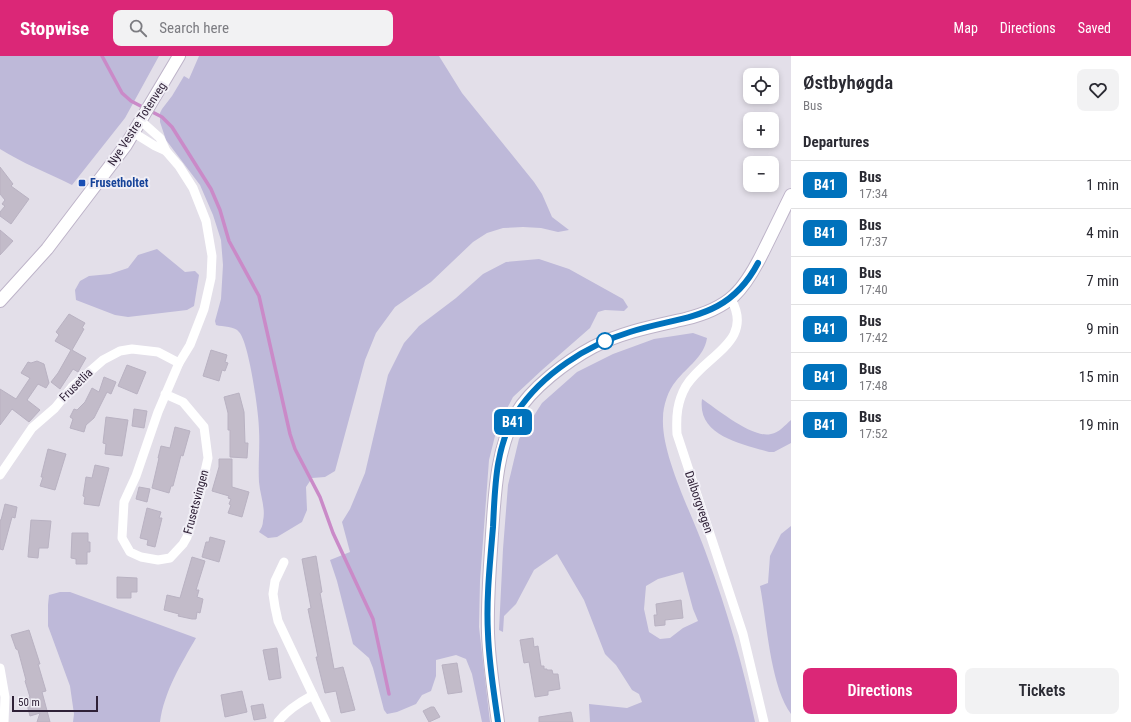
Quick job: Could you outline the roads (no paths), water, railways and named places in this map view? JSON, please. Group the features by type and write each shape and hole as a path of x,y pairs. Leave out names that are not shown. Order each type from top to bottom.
{"street":[{"name":"Nye Vestre Totenveg","path":"0,301 46,249 134,133 179,56"},
{"path":"141,121 155,132 166,151 186,175 199,200 206,221 212,256 211,278 206,302 190,345 179,363"},
{"path":"134,133 166,151"},
{"path":"498,722 490,670 488,634 495,480 504,440 517,412 547,379 593,347 628,333 704,313 731,299 745,285 758,263 791,195"},
{"name":"Dalborgvegen","path":"731,299 738,313 736,332 726,345 695,375 687,385 676,412 677,434 735,607 764,722"},
{"name":"Frusetlia","path":"0,475 32,428 55,408 72,387 103,360 120,351 132,349 158,352 179,363"},
{"name":"Frusetsvingen","path":"166,394 183,402 204,427 208,458 200,494 187,537 183,544 170,558 158,560 141,558 130,552 122,538 124,502 136,476 158,412 179,363"},
{"path":"284,562 276,581 274,594 278,621 326,722"},
{"path":"0,668 5,697 4,722"},
{"path":"278,722 283,716 300,703 314,695"}],"waterway":[{"path":"102,56 122,93 131,101 162,117 172,127 211,189 220,210 229,241 259,296 290,434 295,449 320,497 333,533 373,619 389,694"}],"place":[{"name":"Frusetholtet","path":"82,183"}]}
